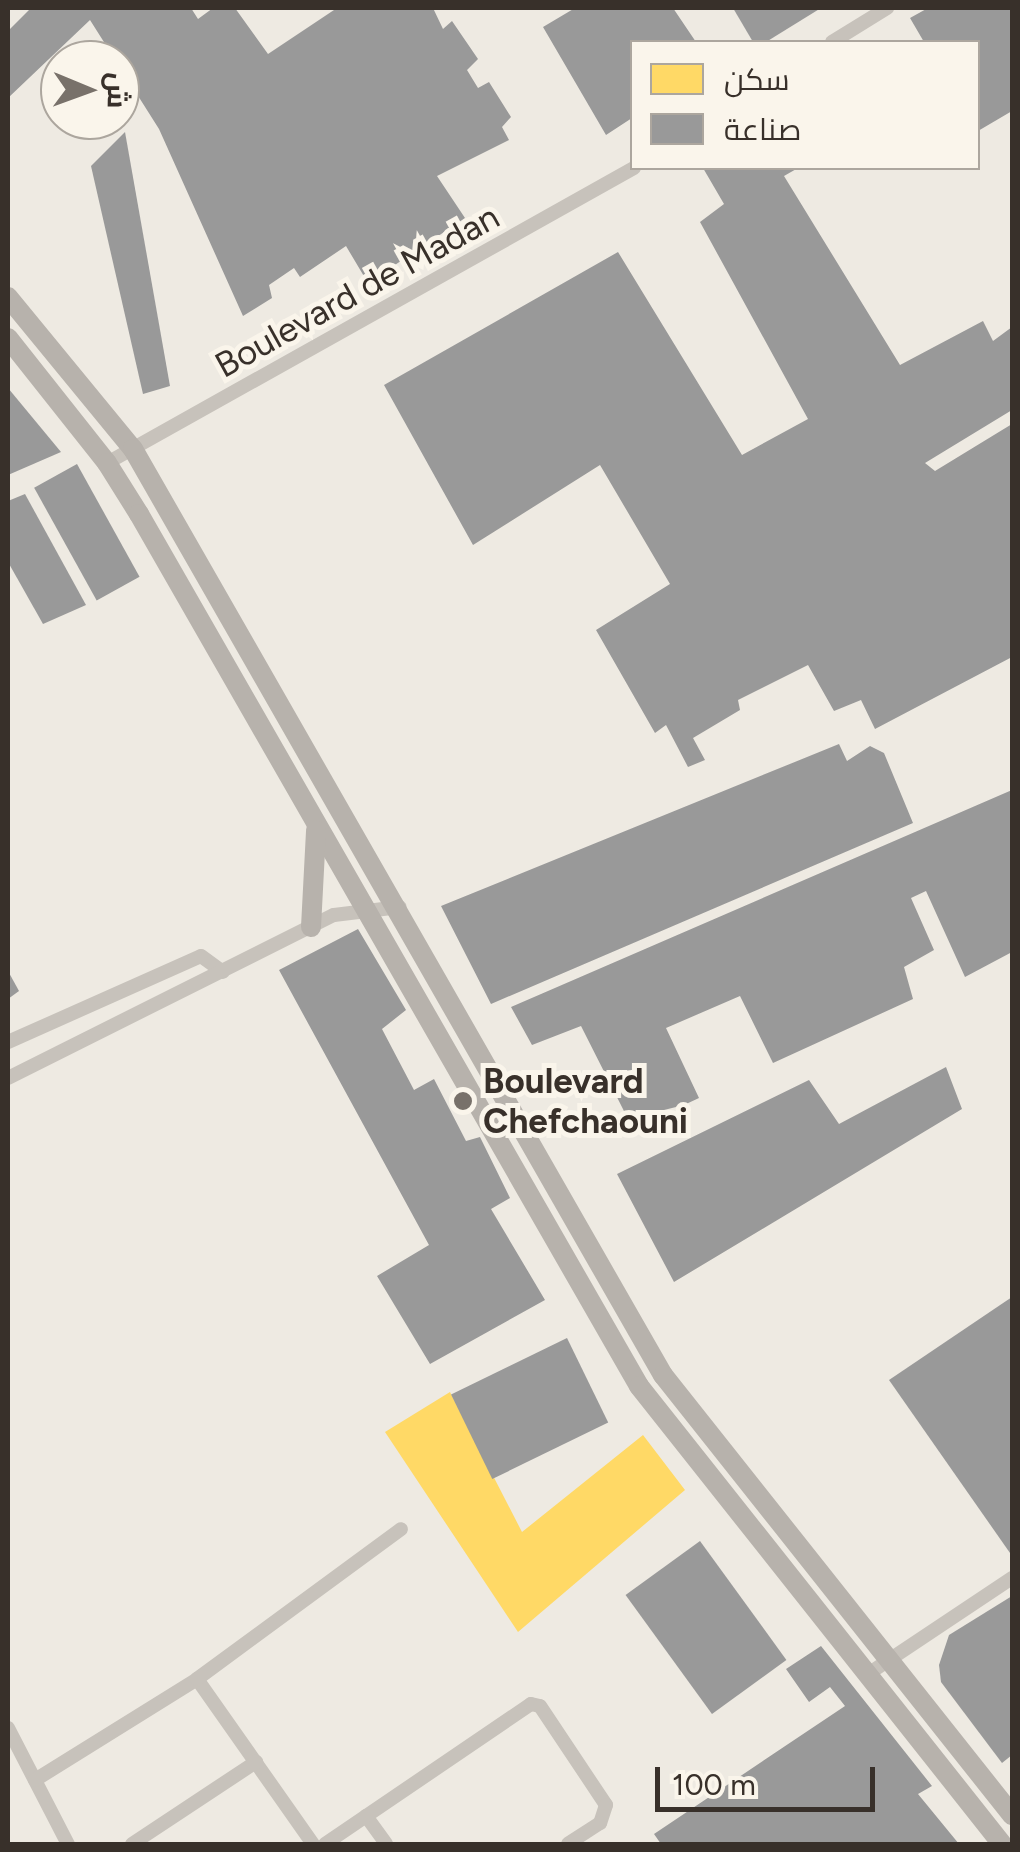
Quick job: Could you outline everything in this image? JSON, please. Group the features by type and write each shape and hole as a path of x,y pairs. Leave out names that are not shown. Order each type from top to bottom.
{"street":[{"path":"835,40 887,8"},
{"name":"Boulevard de Madan","path":"107,462 630,170"},
{"path":"8,297 134,449 401,907 663,1376 1012,1815"},
{"path":"8,338 107,462 640,1386 1002,1844"},
{"path":"234,680 258,665"},
{"path":"311,928 315,822"},
{"path":"8,1078 311,928 366,907 401,907"},
{"path":"8,1042 201,956 223,972"},
{"path":"35,1780 197,1680 401,1529"},
{"path":"868,1674 1012,1578"},
{"path":"197,1680 313,1844"},
{"path":"325,1844 531,1704 540,1706 606,1804 604,1819 568,1844"},
{"path":"8,1728 68,1844"},
{"path":"132,1844 256,1762"},
{"path":"366,1816 386,1844"}],"building: سكن":[{"path":"450,1392 522,1532 643,1435 685,1490 518,1632 385,1432"}],"building: صناعة":[{"path":"31,8 191,8 198,19 213,8 235,8 268,54 337,8 433,8 443,29 452,21 478,59 467,70 478,88 489,82 511,117 502,127 509,140 437,176 465,218 368,283 346,246 300,277 294,268 269,285 272,298 243,316 159,129 140,99 140,40 103,40 90,20 69,40 40,40 40,68 8,98 8,31"},
{"path":"575,8 673,8 695,40 630,40 630,119 606,135 543,27"},
{"path":"733,8 821,8 769,40 752,40"},
{"path":"928,8 1012,8 1012,111 980,130 980,40 923,40 910,18"},
{"path":"117,140 126,140 170,386 143,394 91,166"},
{"path":"704,170 794,170 784,176 900,365 983,321 993,341 1012,327 1012,410 925,463 935,471 1012,424 1012,657 875,729 861,700 834,711 808,665 738,700 740,710 693,738 705,760 688,767 666,725 655,733 596,630 670,584 600,465 473,545 384,385 618,252 742,455 808,419 700,222 724,204"},
{"path":"8,388 61,452 8,475"},
{"path":"77,464 140,577 97,601 34,488"},
{"path":"25,494 86,605 43,624 8,562 8,501"},
{"path":"839,744 847,761 870,746 884,753 913,823 491,1004 441,906"},
{"path":"1012,790 1012,952 965,977 926,891 911,898 934,950 904,967 913,999 773,1063 740,996 666,1028 699,1098 684,1105 628,1119 581,1026 532,1045 511,1007"},
{"path":"358,929 406,1010 382,1029 414,1090 434,1079 466,1141 480,1137 510,1198 491,1209 545,1300 430,1364 377,1276 429,1245 279,970"},
{"path":"8,971 19,991 8,999"},
{"path":"946,1067 962,1109 674,1282 617,1174 809,1080 839,1124"},
{"path":"1012,1297 1012,1552 1010,1553 889,1380"},
{"path":"567,1338 608,1422 492,1479 451,1395"},
{"path":"700,1541 786,1660 712,1714 626,1595"},
{"path":"1012,1596 1012,1755 1002,1763 941,1682 939,1665 949,1635"},
{"path":"821,1646 932,1786 918,1794 959,1844 661,1844 654,1834 845,1706 830,1687 809,1702 786,1669"}],"place":[{"name":"Boulevard Chefchaouni","path":"463,1101"}]}
